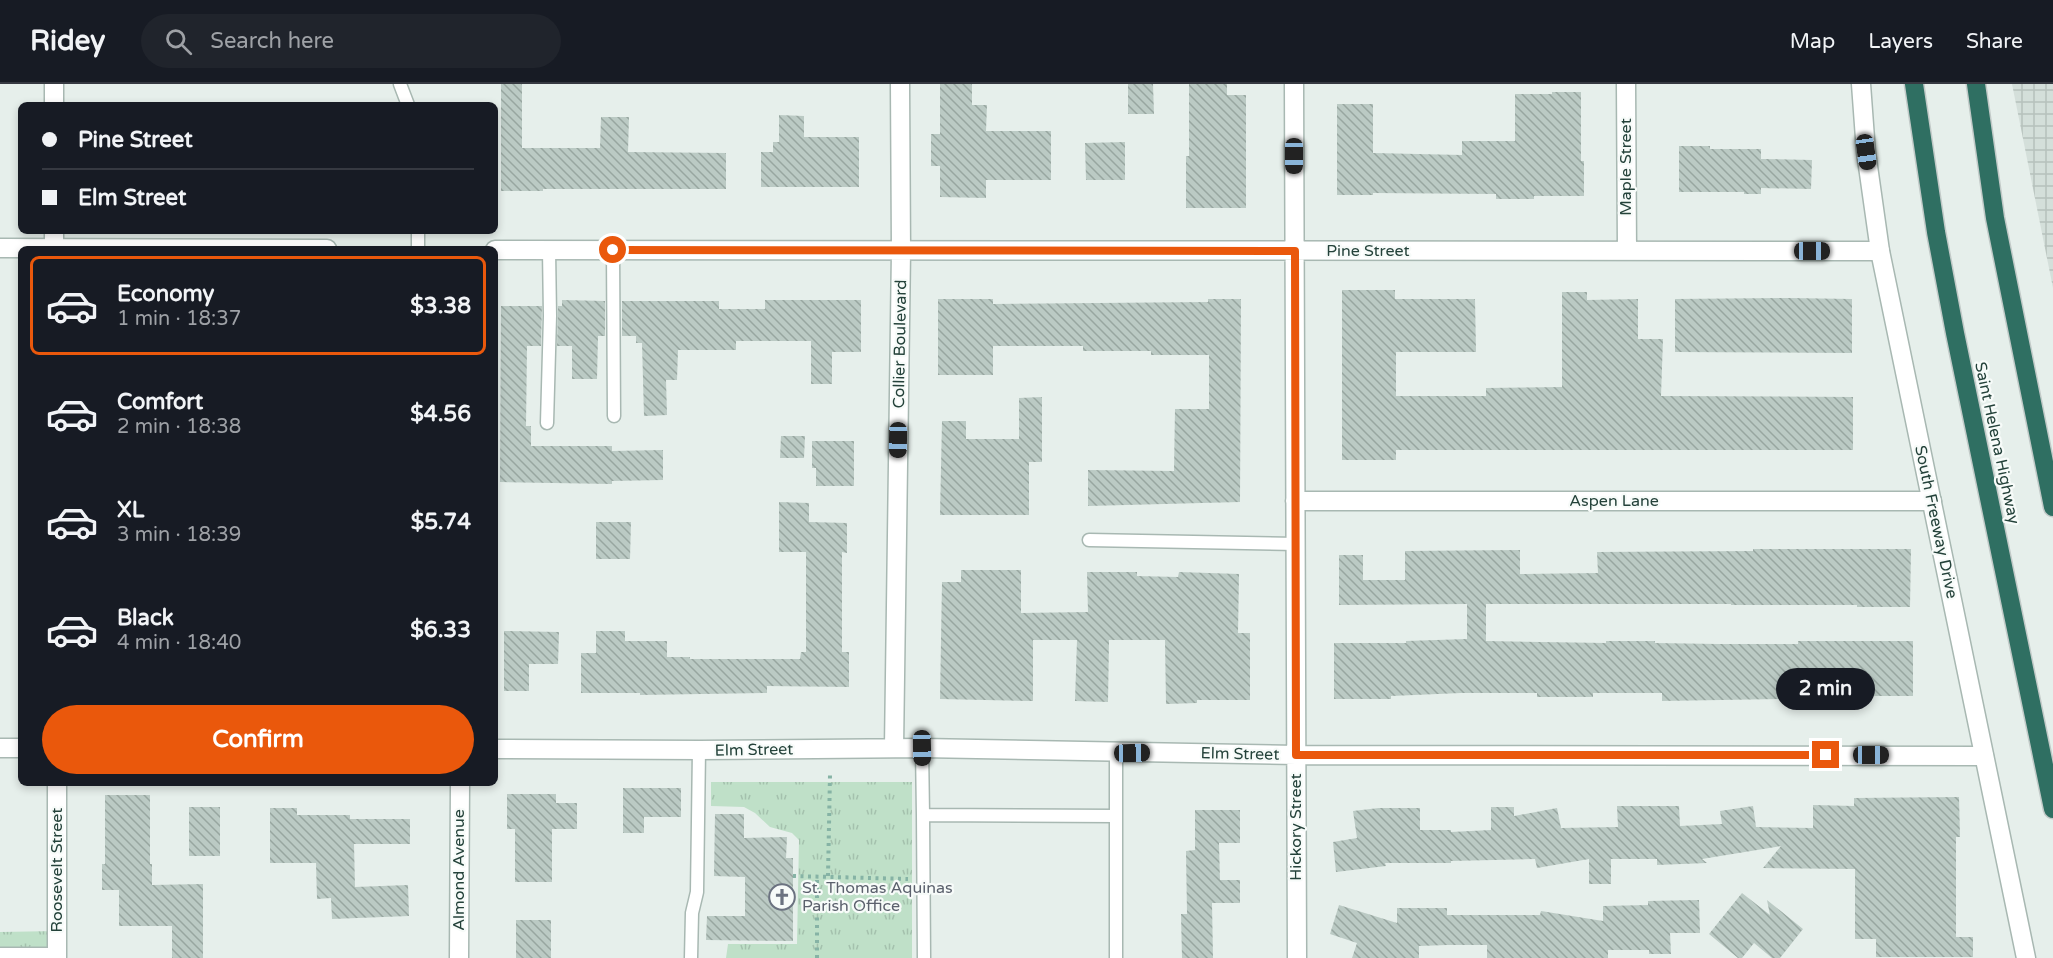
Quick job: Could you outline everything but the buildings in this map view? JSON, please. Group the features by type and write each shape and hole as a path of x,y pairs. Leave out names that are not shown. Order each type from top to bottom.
{"highway":[{"name":"Saint Helena Highway","path":"1914,84 1934,221 1955,333 2053,809"},
{"path":"1976,84 1995,218 2053,507"}],"street":[{"path":"54,84 54,102"},
{"name":"Collier Boulevard","path":"894,748 901,251 900,84"},
{"name":"Hickory Street","path":"1294,84 1297,958"},
{"name":"Maple Street","path":"1626,84 1627,251"},
{"name":"South Freeway Drive","path":"1861,84 1866,152 1880,250 2026,958"},
{"path":"22,246 54,243 190,246"},
{"path":"0,248 18,246"},
{"name":"Pine Street","path":"498,250 1880,250"},
{"name":"Aspen Lane","path":"1295,501 1932,501"},
{"path":"0,748 18,748"},
{"name":"Elm Street","path":"498,749 922,748 1296,755 1984,756"},
{"name":"Roosevelt Street","path":"57,786 57,957"},
{"name":"Almond Avenue","path":"459,958 460,786"},
{"path":"0,957 57,957"}],"lane":[{"path":"400,84 407,102"},
{"path":"547,423 549,250"},
{"path":"613,250 614,416"},
{"path":"1089,540 1296,544"},
{"path":"922,748 924,958"},
{"path":"691,958 692,913 697,892 699,750"},
{"path":"1116,753 1116,958"},
{"path":"923,815 1116,816"}],"path":[{"path":"828,877 830,775"},
{"path":"793,876 923,879"},
{"path":"817,876 817,958"}],"shaded area":[{"path":"2012,84 2053,84 2053,288"}],"green space":[{"path":"711,782 912,782 912,958 726,958 728,944 797,944 799,840 792,833 770,827 755,813 744,807 711,806"},
{"path":"57,931 57,958 0,958 0,932"}],"place":[{"name":"St. Thomas Aquinas Parish Office","path":"782,897"}],"route":[{"path":"613,250 1295,251 1296,755 1826,755"}]}
